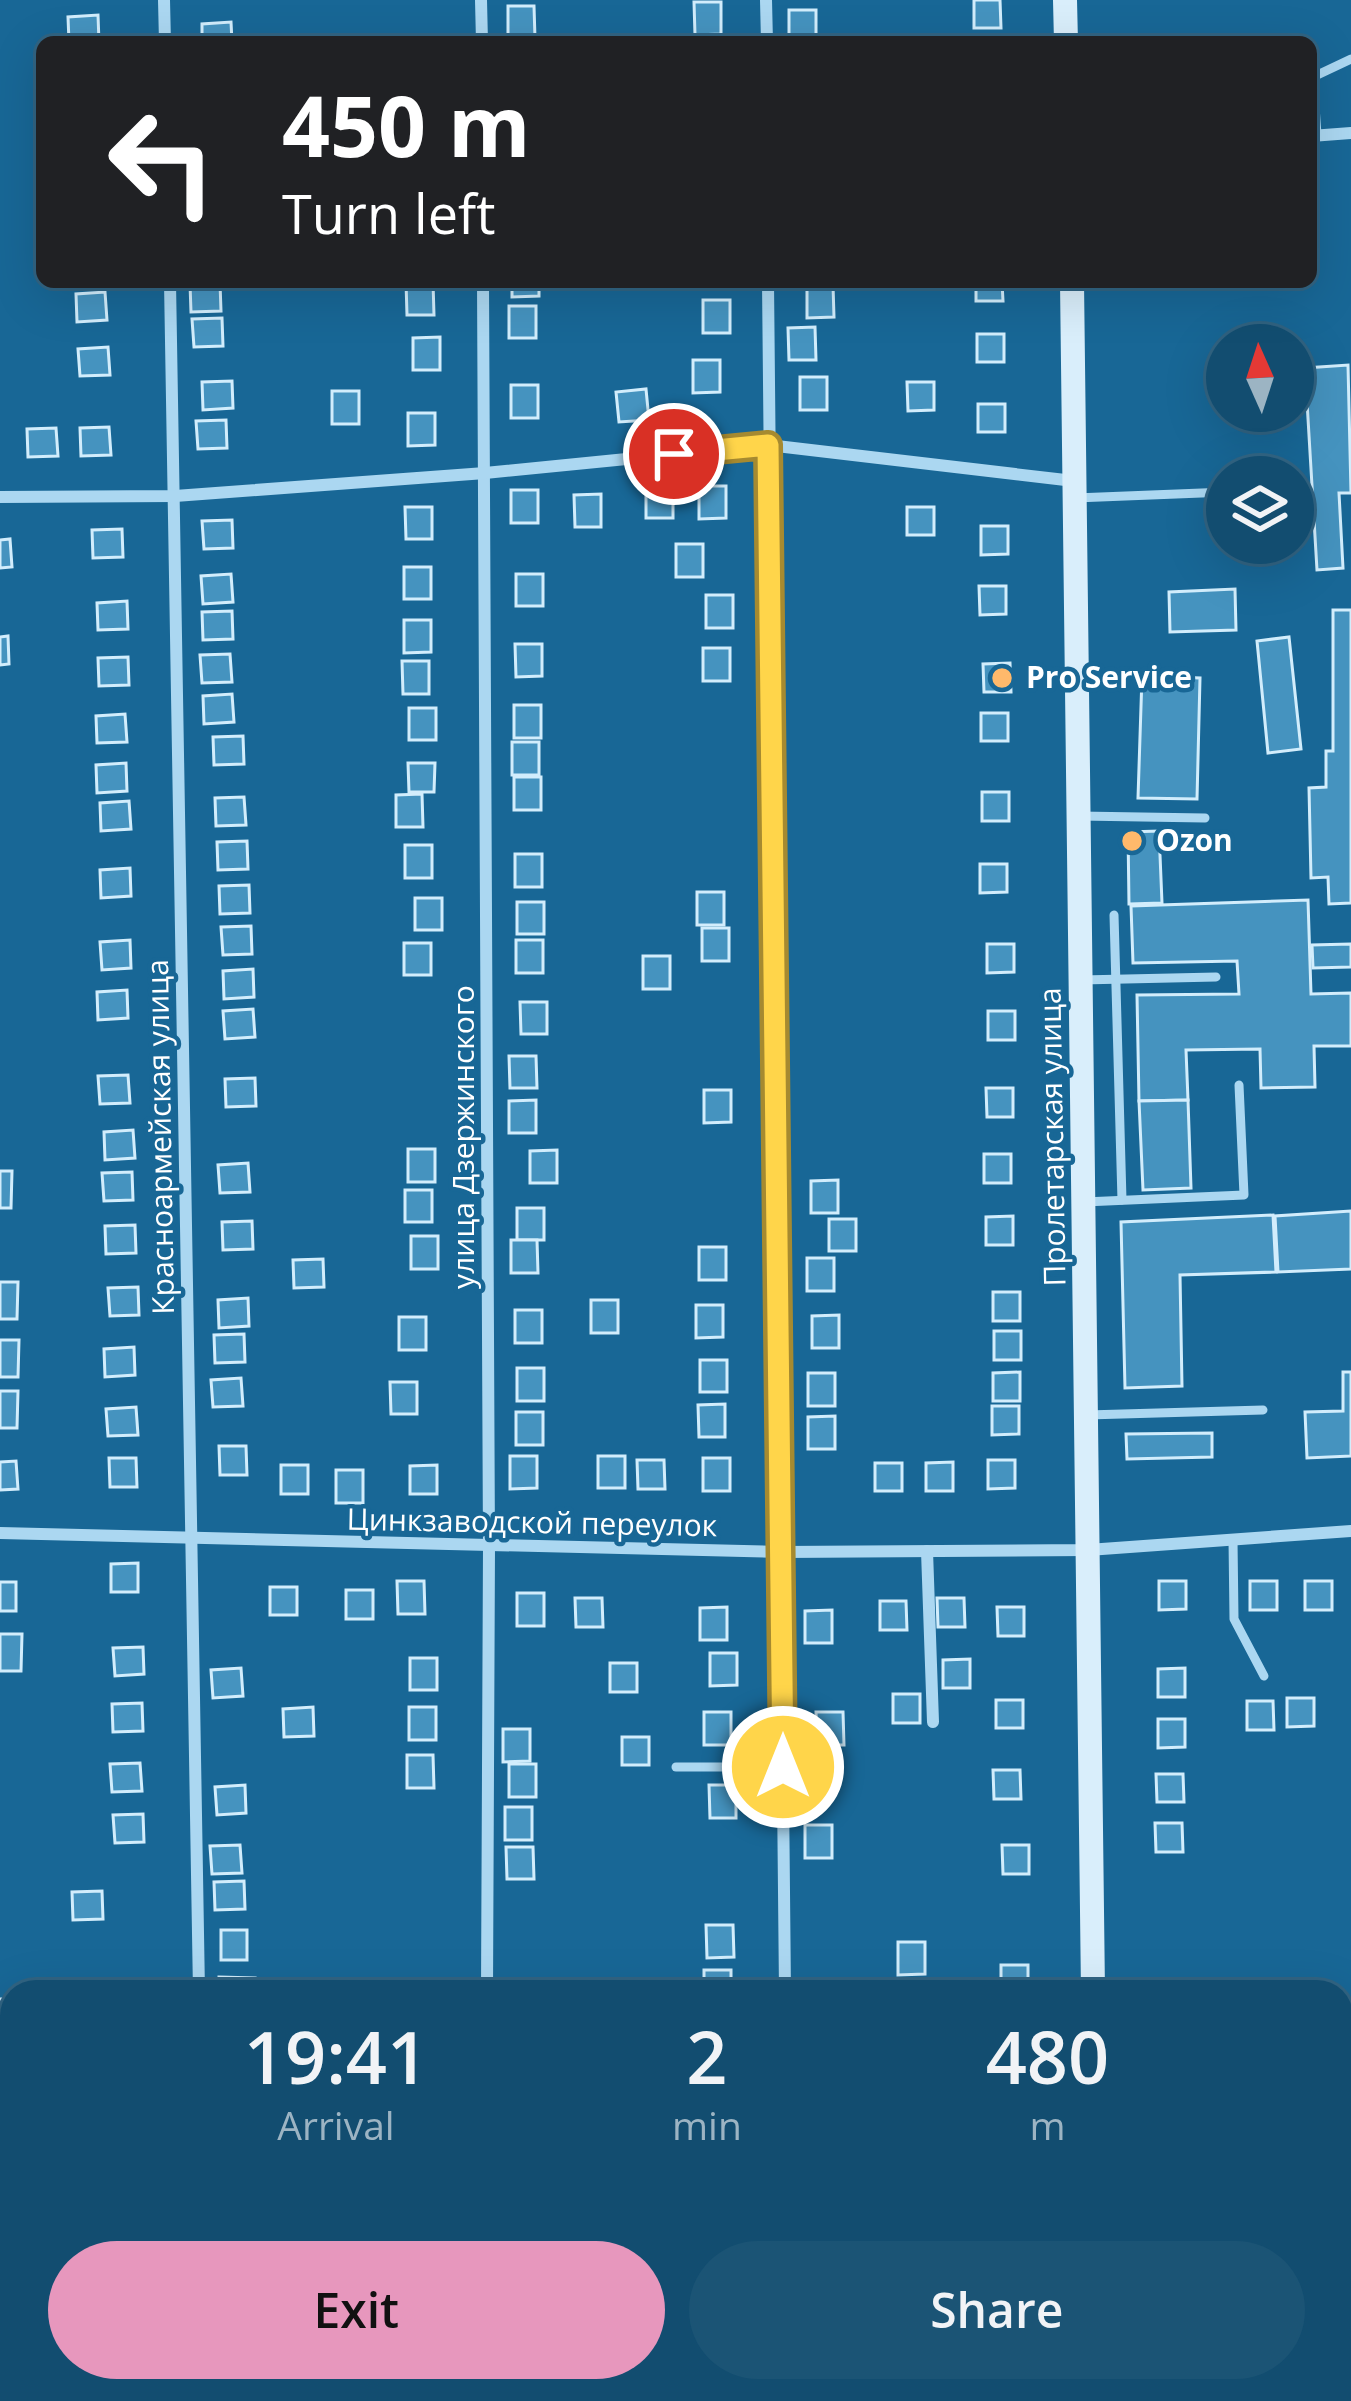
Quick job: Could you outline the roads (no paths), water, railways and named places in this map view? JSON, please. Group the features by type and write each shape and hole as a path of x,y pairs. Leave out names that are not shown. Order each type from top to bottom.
{"main road":[{"path":"1064,0 1066,36"},
{"name":"Пролетарская улица","path":"1072,288 1093,1980"}],"street":[{"path":"164,0 165,36"},
{"path":"481,0 482,36"},
{"path":"766,0 766,36"},
{"path":"1317,135 1351,134"},
{"name":"Красноармейская улица","path":"170,288 199,1980"},
{"name":"улица Дзержинского","path":"483,288 487,1980"},
{"path":"768,288 784,1980"},
{"path":"0,497 175,496 485,473 768,445 1075,490"},
{"name":"Цинкзаводской переулок","path":"0,1533 782,1552 1088,1550 1351,1532"},
{"path":"927,1551 933,1722"}],"lane":[{"path":"1317,75 1351,59"},
{"path":"1075,490 1206,493"},
{"path":"1079,816 1205,818"},
{"path":"1114,915 1122,1200"},
{"path":"1081,980 1216,977"},
{"path":"1084,1202 1244,1195 1239,1085"},
{"path":"1087,1415 1263,1410"},
{"path":"1233,1540 1234,1619 1264,1676"},
{"path":"676,1767 783,1767"}],"place":[{"name":"Pro Service","path":"1002,678"},
{"name":"Ozon","path":"1132,841"}]}
